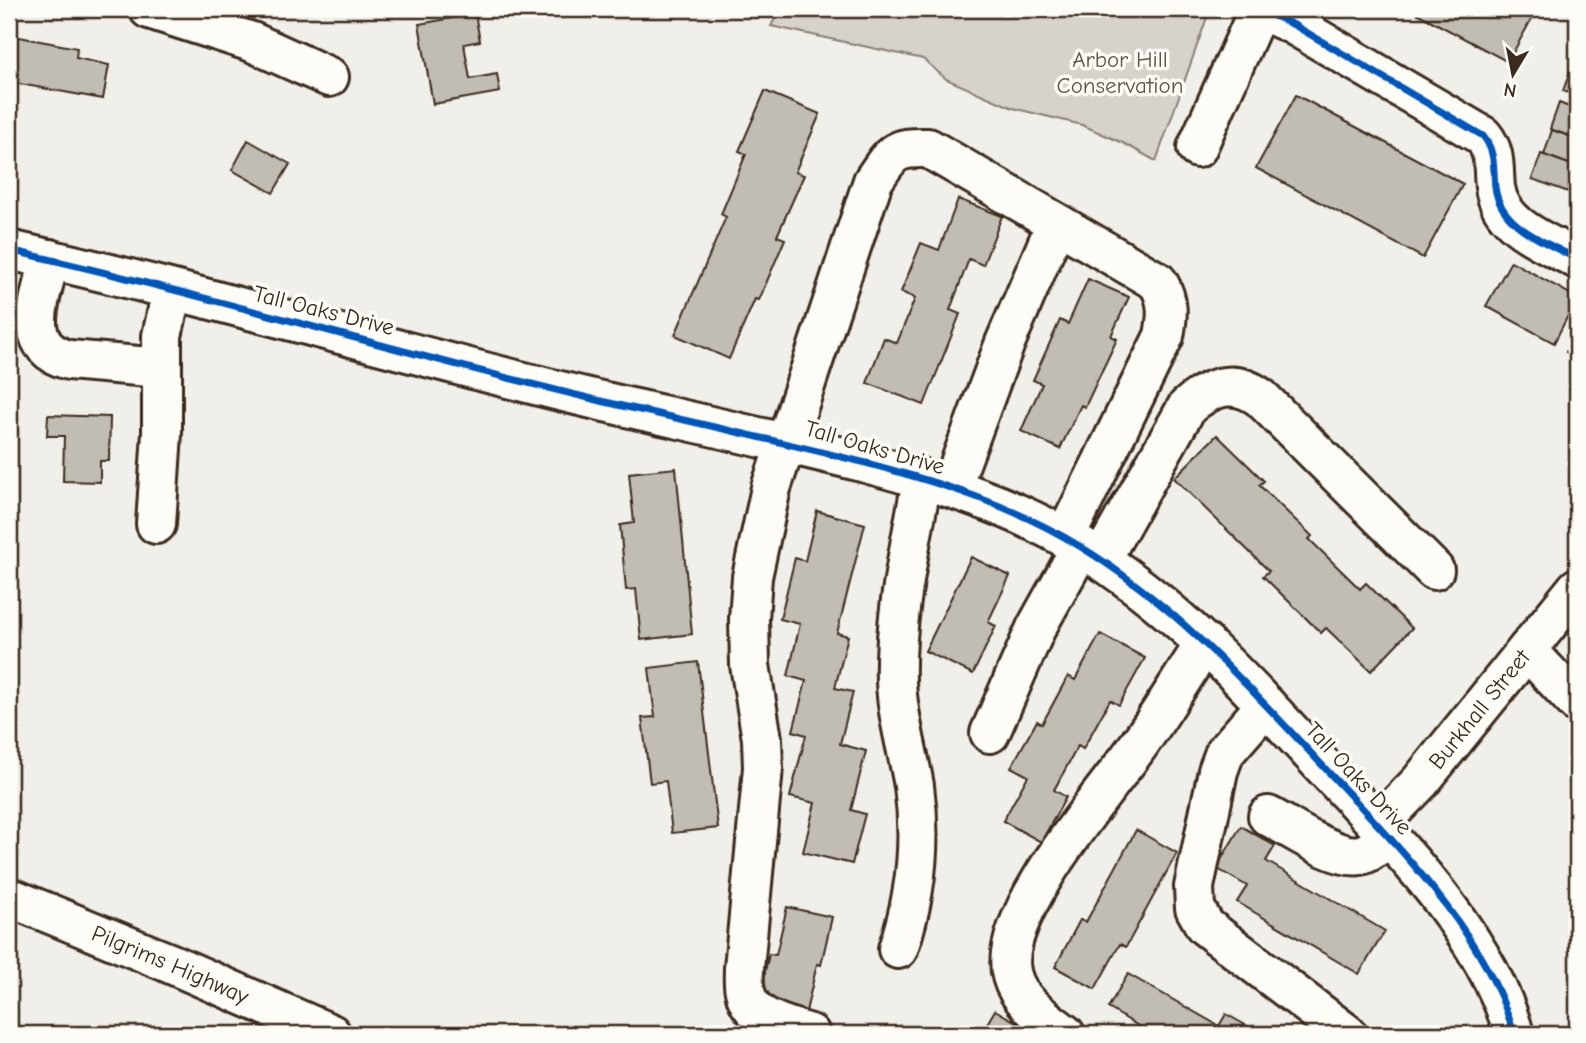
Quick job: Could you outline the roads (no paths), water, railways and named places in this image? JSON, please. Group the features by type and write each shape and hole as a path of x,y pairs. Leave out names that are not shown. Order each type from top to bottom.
{"main road":[{"path":"149,9 252,42 329,77"},
{"path":"1197,148 1259,9 1294,24 1483,136 1492,150 1496,190 1507,215 1524,230 1577,259"},
{"path":"810,1034 769,1021 752,1008 744,992 763,768 762,739 750,665 751,587 771,488 873,181 889,157 905,147 928,148 1158,282 1166,296 1168,313 1164,336 1083,548"},
{"path":"898,949 910,914 918,860 914,787 898,702 896,650 905,576 937,484 1005,343 1056,223"},
{"name":"Tall Oaks Drive","path":"9,250 603,401 787,442 937,484 1018,513 1083,548 1174,614 1266,705 1383,831 1450,913 1496,984 1514,1034"},
{"path":"50,259 36,328 41,344 57,357 69,360 161,368"},
{"path":"156,524 162,433 162,336 172,291"},
{"path":"990,733 1036,628 1083,548 1187,407 1204,392 1220,387 1237,387 1251,391 1261,398 1434,570"},
{"name":"Burkhall Street","path":"1268,816 1326,847 1357,856 1366,853 1577,588"},
{"path":"1065,1034 1027,1004 1012,975 1011,953 1019,922 1051,863 1141,741 1205,643"},
{"path":"1527,650 1577,703"},
{"path":"1266,705 1226,752 1218,771 1194,887 1195,908 1205,926 1347,1034"},
{"name":"Pilgrims Highway","path":"9,897 331,1034"}],"park label":[{"name":"Arbor Hill Conservation","path":"1120,72"}]}
